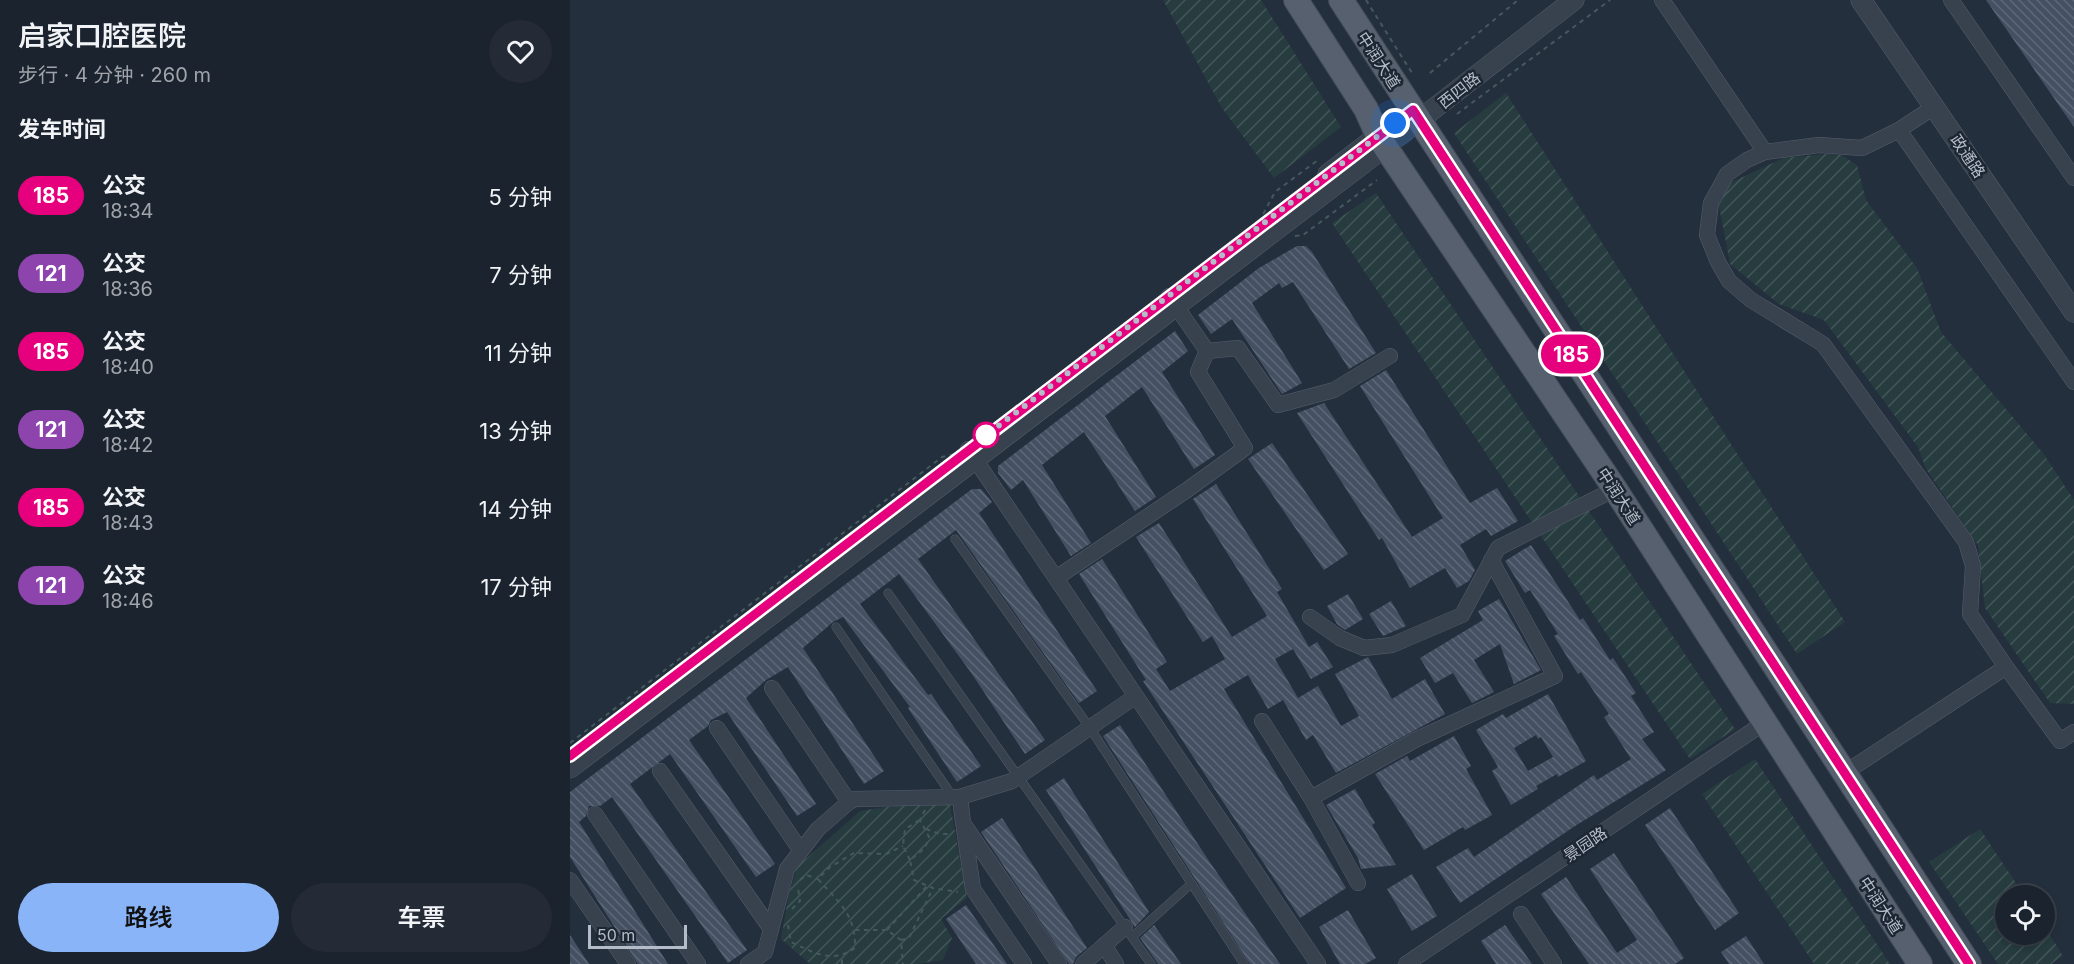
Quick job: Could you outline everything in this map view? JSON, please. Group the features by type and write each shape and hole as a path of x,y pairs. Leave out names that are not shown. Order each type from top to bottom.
{"main road":[{"name":"中润大道","path":"1296,0 1366,109 1382,141 1615,489 1920,964"},
{"name":"中润大道","path":"1341,0 1969,964"}],"street":[{"name":"西四路","path":"1416,115 1554,0"},
{"name":"西四路","path":"570,756 1416,115 1574,0"},
{"path":"1662,0 1765,152"},
{"name":"政通路","path":"1861,0 2074,312"},
{"path":"1950,0 2074,178"},
{"path":"1934,107 1899,130 1862,148 1819,145 1765,152 1747,160 1727,174 1711,203 1707,235 1729,281 1751,300 1824,344 1966,542 1973,566 1970,614 2060,741 2074,732"},
{"path":"1899,130 2074,381"},
{"name":"西四路","path":"1172,301 1255,230 1382,141"},
{"path":"1172,301 1207,351"},
{"path":"1207,351 1238,348 1278,405 1334,390 1390,356"},
{"path":"1056,578 1245,448 1198,372 1207,351"},
{"name":"西四路","path":"570,768 971,454"},
{"path":"971,454 1318,964"},
{"path":"1310,617 1340,638 1364,648 1392,645 1462,615 1498,548 1615,489"},
{"path":"1311,798 1417,739 1556,676 1491,560"},
{"path":"1846,772 2006,667"},
{"path":"771,688 849,802"},
{"path":"748,964 765,952 787,869 818,829 849,802 855,799 957,797 1012,781 1136,696"},
{"path":"1262,721 1311,798 1358,883"},
{"name":"景园路","path":"1407,964 1764,723"},
{"path":"717,728 801,851"},
{"path":"660,771 771,928"},
{"path":"957,797 973,889 1024,964"},
{"path":"595,814 698,964"},
{"path":"964,828 1059,964"},
{"path":"570,880 628,964"},
{"path":"1521,914 1554,964"},
{"path":"1083,964 1104,945 1128,932"},
{"path":"1104,945 1116,964"}],"lane":[{"path":"955,539 1089,728 1244,964"},
{"path":"888,592 1151,964"},
{"path":"836,627 957,797"},
{"path":"1128,932 1191,884"}],"path":[{"path":"1366,0 1412,73"},
{"path":"1430,73 1518,0"},
{"path":"1457,114 1610,0"},
{"path":"1255,230 1275,192 1321,158"},
{"path":"1293,236 1303,235 1377,180"},
{"path":"570,743 942,457 971,454"},
{"path":"927,798 920,820 905,829 903,846 910,860 914,880 933,888 954,892 973,889"},
{"path":"910,860 926,848 930,837 920,820"},
{"path":"925,829 940,834 964,828"},
{"path":"818,879 830,867 854,853 886,854 903,846"},
{"path":"787,920 792,942 822,956 842,957 855,948 855,930 848,913 818,879 806,875 797,883 800,901 790,914"},
{"path":"887,930 927,886"},
{"path":"855,930 887,930 901,940 909,938 933,888"},
{"path":"901,940 903,964"},
{"path":"842,957 842,964"}],"green space":[{"path":"1163,0 1261,0 1341,127 1274,178 1222,108"},
{"path":"1506,93 1845,622 1797,654 1454,133"},
{"path":"1841,155 1857,165 1866,200 1917,268 1941,332 2043,453 2074,500 2074,704 2050,703 1985,608 1978,545 1926,469 1918,447 1824,320 1779,304 1730,264 1718,201 1732,182 1784,158"},
{"path":"1376,193 1735,729 1690,759 1332,223"},
{"path":"1755,759 1890,964 1814,964 1702,794"},
{"path":"950,804 967,898 941,919 952,938 943,960 917,964 810,964 781,939 789,893 798,866 860,811 901,805"},
{"path":"1980,829 2017,885 1995,885 1995,945 2055,945 2055,943 2063,956 2051,964 1998,964 1929,862"}],"building":[{"path":"1986,0 2074,0 2074,127"},
{"path":"1297,246 1306,246 1312,252 1376,353 1349,369 1293,282 1282,288 1279,283 1252,303 1302,383 1282,394 1232,319 1211,334 1198,315 1259,268"},
{"path":"1175,331 1188,351 1162,372 1215,455 1194,469 1142,387 1105,416 1156,497 1135,511 1084,432 1042,465 1091,543 1071,556 1023,480 1011,490 998,473 998,466"},
{"path":"1386,370 1470,503 1497,488 1518,521 1491,536 1486,529 1460,545 1475,570 1469,581 1457,588 1445,568 1410,588 1382,538 1379,540 1297,413 1324,403 1412,537 1443,518 1360,386"},
{"path":"1272,443 1348,554 1324,570 1248,459"},
{"path":"1216,484 1282,589 1277,592 1309,647 1317,642 1333,667 1311,679 1293,649 1275,659 1298,698 1318,686 1341,726 1359,716 1335,674 1368,657 1392,699 1425,679 1445,714 1336,773 1313,735 1306,740 1283,700 1268,709 1248,675 1224,689 1346,888 1300,918 1143,681 1146,680 1079,574 1102,559 1167,662 1156,669 1170,691 1225,659 1212,636 1203,642 1136,537 1159,523 1232,637 1267,616 1193,499"},
{"path":"972,489 981,489 992,502 979,513 1097,691 1079,703 956,530 918,559 1045,740 1025,754 972,674 899,574 860,604 928,695 931,694 981,766 957,782 908,708 910,707 843,617 833,622 803,648 884,771 864,784 788,667 766,680 746,698 816,804 797,816 727,712 711,720 708,726 689,740 775,864 756,877 670,754 630,784 747,950 728,963 612,797 600,806 589,806 586,816 579,822 668,964 638,964 570,857 570,792"},
{"path":"1531,545 1580,620 1583,618 1610,660 1613,658 1636,693 1631,696 1654,732 1642,739 1666,770 1575,826 1460,903 1436,867 1468,848 1474,857 1594,775 1597,780 1631,759 1604,717 1609,714 1581,672 1578,674 1554,636 1558,634 1530,590 1525,593 1505,561"},
{"path":"1348,594 1363,619 1345,630 1337,624 1327,606"},
{"path":"1499,599 1541,670 1514,684 1500,644 1474,660 1494,692 1472,703 1453,673 1435,683 1420,658 1483,620 1478,611"},
{"path":"1391,601 1406,626 1383,636 1369,614"},
{"path":"1548,694 1586,761 1536,786 1538,789 1511,805 1492,771 1498,767 1476,730 1503,714 1506,718","holes":["1536,735 1538,739 1541,737 1553,757 1528,771 1514,748"]},
{"path":"1120,725 1280,964 1250,964 1103,736"},
{"path":"1454,736 1471,766 1466,769 1492,815 1465,830 1463,827 1424,850 1375,774 1407,756 1410,761"},
{"path":"1064,778 1149,912 1135,927 1046,790"},
{"path":"1355,789 1375,823 1372,825 1396,865 1361,869 1358,858 1326,805"},
{"path":"1670,808 1739,913 1715,930 1645,825"},
{"path":"1002,818 1087,948 1076,957 1073,964 1069,964 981,832"},
{"path":"1614,853 1684,958 1675,964 1589,964 1541,894 1566,877 1617,953 1637,940 1590,869"},
{"path":"1412,874 1437,916 1412,931 1387,889"},
{"path":"966,905 1007,964 976,964 946,919"},
{"path":"1348,910 1376,958 1365,964 1340,964 1319,927"},
{"path":"1154,925 1181,964 1158,964 1140,938"},
{"path":"1505,925 1532,964 1496,964 1481,941"},
{"path":"570,935 589,964 570,964"},
{"path":"1746,936 1764,964 1729,964 1721,952"}],"bus line":[{"name":"185","path":"570,756 1413,110 1969,964"}],"route":[{"path":"986,435 984,437 1395,123"}]}
